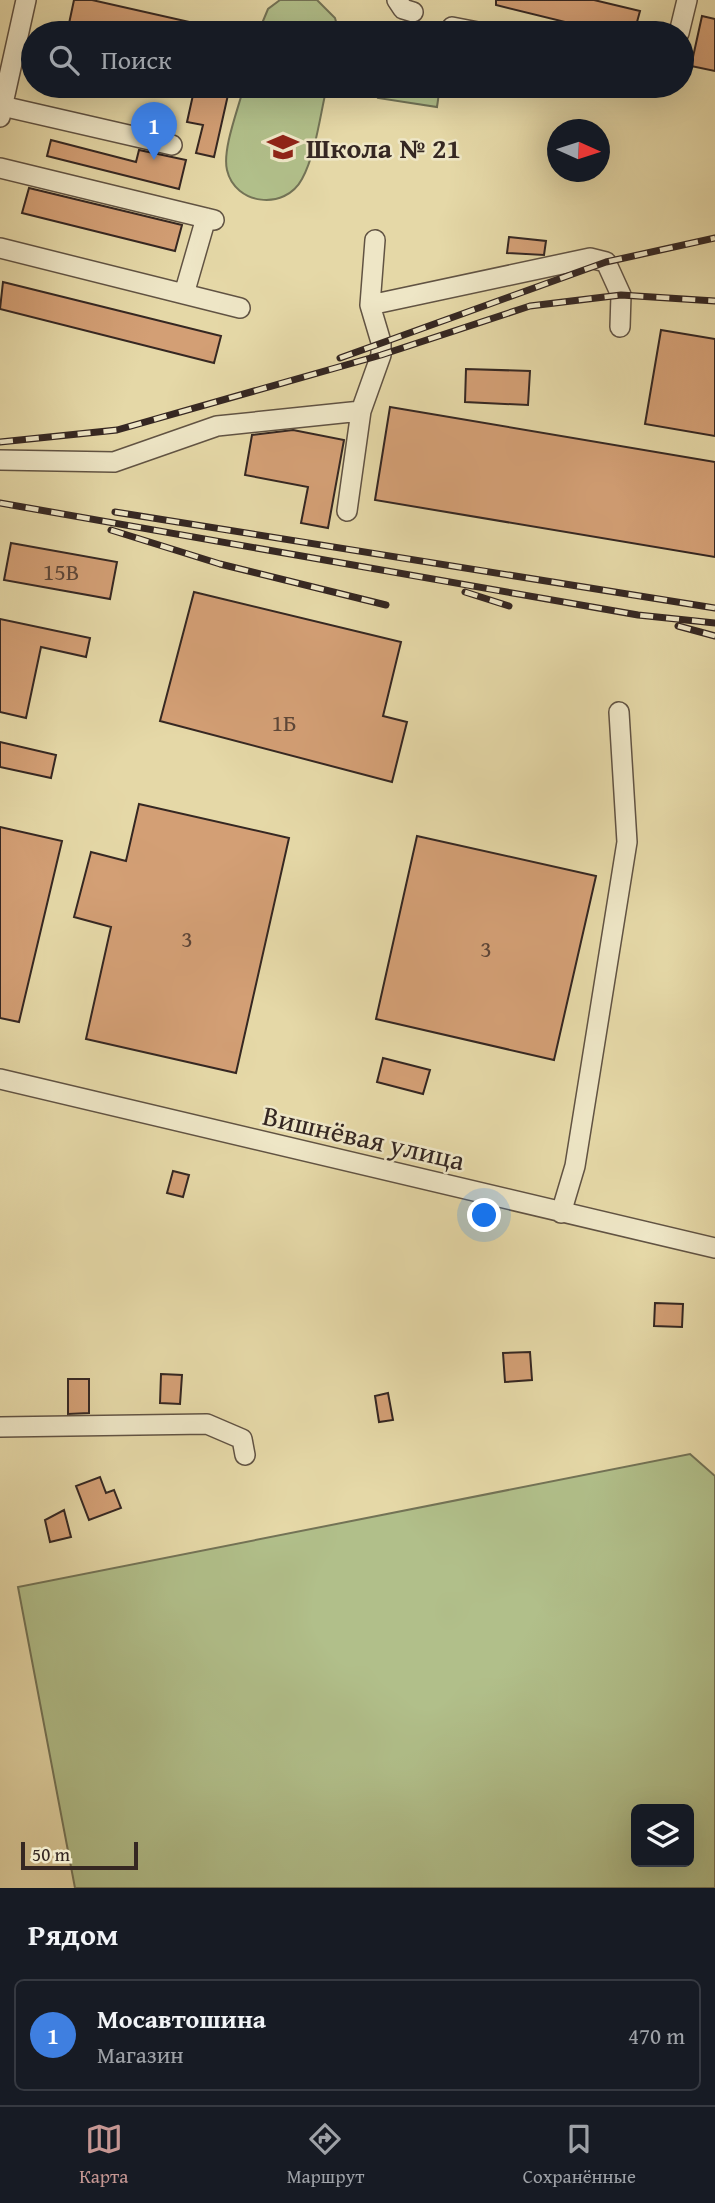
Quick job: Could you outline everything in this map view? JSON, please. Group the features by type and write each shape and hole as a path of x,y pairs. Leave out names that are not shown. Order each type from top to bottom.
{"street":[{"path":"21,21 26,0"},
{"path":"397,0 403,9 413,12"},
{"path":"682,21 687,0"},
{"path":"21,22 1,111 172,145"},
{"path":"0,168 210,219 184,294"},
{"path":"347,511 361,411 381,355 381,342 370,304 374,240"},
{"path":"0,248 240,307"},
{"path":"370,304 590,258 606,262 621,295 620,327"},
{"path":"0,460 114,462 217,426 361,411"},
{"path":"561,1213 575,1166 628,842 619,712"},
{"name":"Вишнёвая улица","path":"0,1079 715,1248"},
{"path":"0,1427 207,1424 242,1439 245,1455"}],"green space":[{"path":"280,0 317,0 336,21 263,21 268,9"},
{"path":"241,98 324,98 307,169 294,189 284,196 261,200 240,191 227,170 229,140"},
{"path":"378,98 438,98 437,107"},
{"path":"690,1454 715,1476 715,1888 75,1888 18,1587"}],"building":[{"path":"74,0 92,0 185,21 70,21"},
{"path":"496,0 594,0 640,11 637,21 561,21 496,5"},
{"path":"702,16 715,19 715,71 694,67 694,52"},
{"path":"192,98 227,98 214,157 196,153 203,125 187,122"},
{"path":"51,140 136,162 139,150 186,160 179,189 47,156"},
{"path":"29,188 182,225 175,251 22,213"},
{"path":"509,237 546,241 544,255 507,253"},
{"path":"3,282 221,336 214,363 0,309"},
{"path":"661,330 715,339 715,436 645,424"},
{"path":"466,369 530,371 528,405 465,402"},
{"path":"390,407 715,462 715,557 375,500"},
{"path":"293,430 344,440 328,528 301,523 308,487 245,475 252,435"},
{"path":"11,543 117,562 110,599 4,580"},
{"path":"194,592 401,642 383,716 407,722 392,782 160,721"},
{"path":"0,619 90,638 86,657 41,647 26,718 0,712"},
{"path":"0,742 56,755 51,778 0,767"},
{"path":"139,804 289,838 236,1073 86,1039 111,927 74,917 91,852 126,861"},
{"path":"0,827 62,841 19,1022 0,1018"},
{"path":"417,836 596,876 554,1060 376,1019"},
{"path":"383,1058 430,1070 423,1094 377,1082"},
{"path":"173,1171 189,1175 183,1197 167,1193"},
{"path":"655,1303 683,1304 682,1327 654,1326"},
{"path":"530,1352 532,1380 505,1382 503,1353"},
{"path":"161,1374 182,1375 180,1404 160,1403"},
{"path":"68,1379 89,1379 89,1413 68,1414"},
{"path":"388,1393 393,1420 379,1422 375,1396"},
{"path":"100,1477 106,1493 114,1490 121,1508 89,1520 76,1486"},
{"path":"64,1510 71,1537 50,1542 45,1520"}],"railway":[{"path":"340,358 606,262 715,238"},
{"path":"0,442 117,430 381,355 530,306 621,295 715,301"},
{"path":"0,503 638,615 715,623"},
{"path":"115,512 715,608"},
{"path":"111,530 220,564 386,605"},
{"path":"465,592 509,606"},
{"path":"678,626 715,636"}],"place":[{"name":"Школа № 21","path":"283,147"},
{"name":"Мосавтошина","path":"154,160"}]}
